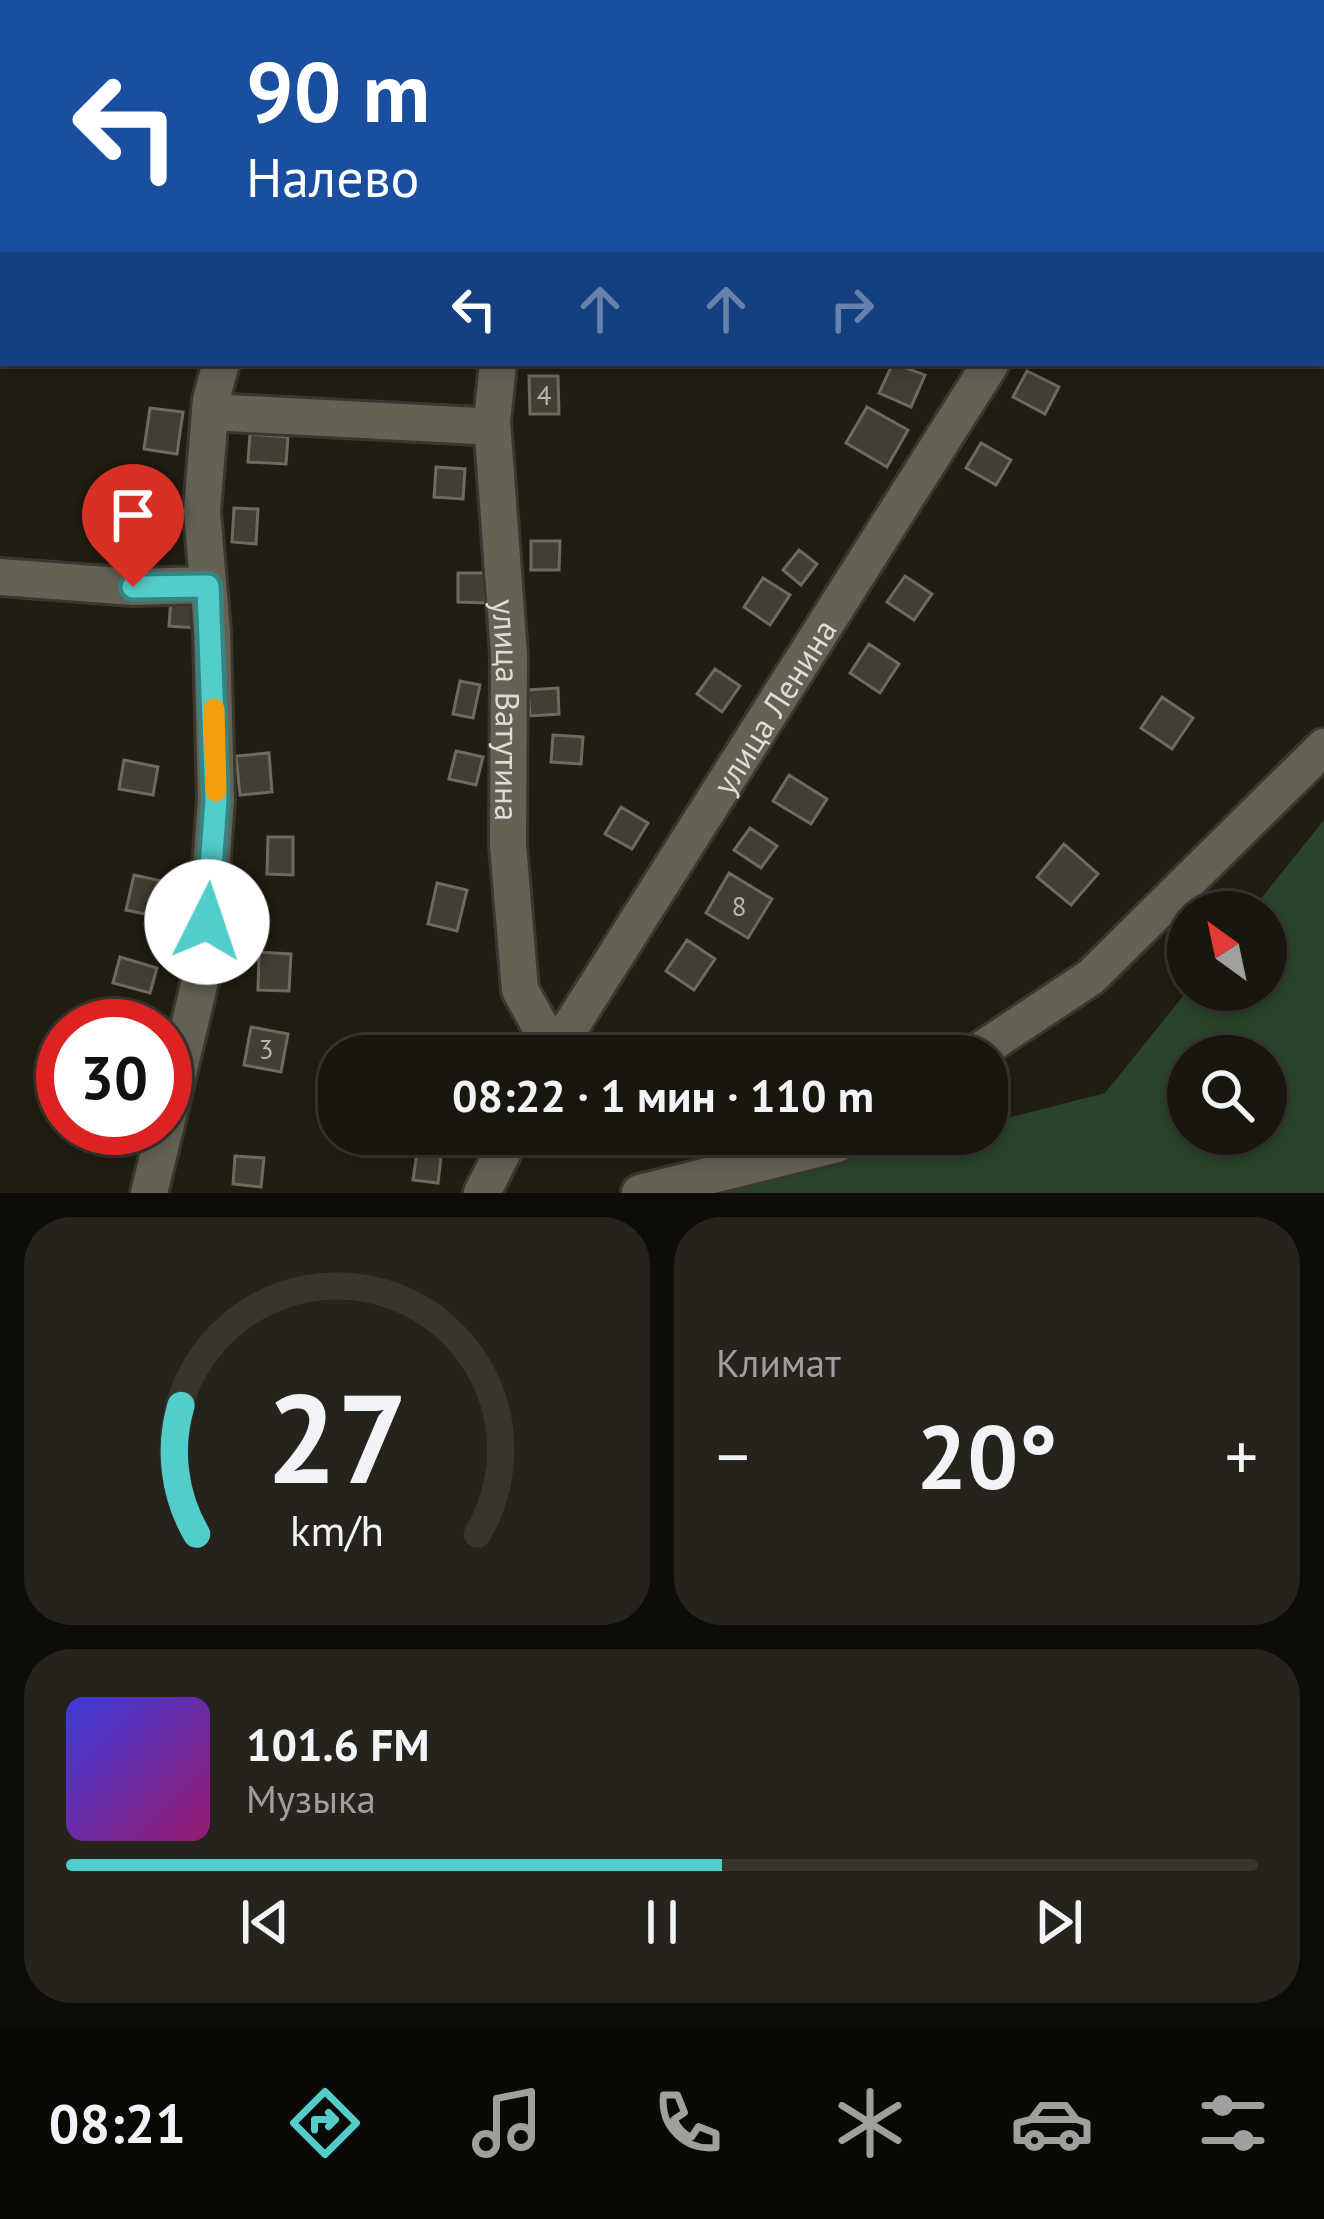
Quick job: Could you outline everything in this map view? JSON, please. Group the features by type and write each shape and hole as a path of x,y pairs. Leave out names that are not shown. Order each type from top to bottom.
{"street":[{"path":"192,1014 204,964 216,800 202,512 210,412 219,366"},
{"name":"улица Ватутина","path":"498,366 492,421 509,655 508,845 520,990 544,1035"},
{"name":"улица Ленина","path":"564,1035 989,366"},
{"path":"210,412 478,426 492,421"},
{"path":"0,577 133,587 208,586"},
{"path":"1003,1035 1091,977 1324,747"},
{"path":"149,1193 158,1155"},
{"path":"482,1193 501,1155"},
{"path":"640,1193 794,1155"}],"green space":[{"path":"1324,820 1324,1193 706,1193 858,1155 1008,1155 1008,1118 1105,1093 1171,1011 1287,1011 1287,891 1267,891"}],"building":[{"path":"892,366 925,375 911,407 879,393"},
{"path":"1027,371 1059,387 1045,414 1013,397"},
{"path":"529,376 558,376 559,414 530,414"},
{"path":"867,407 908,430 887,467 846,443"},
{"path":"150,408 183,412 177,454 144,449"},
{"path":"250,434 288,437 286,464 248,462"},
{"path":"981,443 1011,460 996,485 966,468"},
{"path":"436,467 465,469 463,499 434,497"},
{"path":"234,508 258,509 256,544 232,542"},
{"path":"145,509 176,514 170,548 139,543"},
{"path":"531,541 560,541 559,570 531,570"},
{"path":"799,550 817,564 801,585 783,570"},
{"path":"458,573 486,573 485,603 458,602"},
{"path":"905,576 932,594 914,620 887,602"},
{"path":"763,578 790,595 770,625 744,607"},
{"path":"171,598 200,600 197,628 169,626"},
{"path":"869,644 899,664 880,693 850,673"},
{"path":"715,669 740,686 722,712 697,694"},
{"path":"460,681 480,685 473,718 453,714"},
{"path":"558,688 559,714 530,716 528,690"},
{"path":"1162,697 1193,718 1172,749 1141,728"},
{"path":"553,735 583,737 581,764 551,762"},
{"path":"456,751 483,757 476,785 449,779"},
{"path":"269,753 272,792 240,795 236,756"},
{"path":"124,760 158,767 153,795 119,789"},
{"path":"789,775 827,799 811,824 773,801"},
{"path":"621,807 648,823 632,849 605,834"},
{"path":"750,828 777,846 761,868 734,850"},
{"path":"268,837 293,837 293,875 267,874"},
{"path":"1064,844 1098,874 1071,905 1037,877"},
{"path":"729,873 772,899 748,938 706,913"},
{"path":"134,875 171,883 164,918 126,910"},
{"path":"437,883 467,890 457,931 428,924"},
{"path":"687,940 715,959 694,990 666,971"},
{"path":"259,952 291,954 289,991 258,990"},
{"path":"120,957 157,968 150,993 113,983"},
{"path":"251,1027 288,1034 281,1072 244,1065"},
{"path":"417,1155 441,1155 438,1183 413,1180"},
{"path":"235,1156 264,1158 261,1187 233,1184"}],"slow traffic":[{"path":"214,709 216,791"}],"route":[{"path":"133,587 208,586 216,800 207,922"}]}
